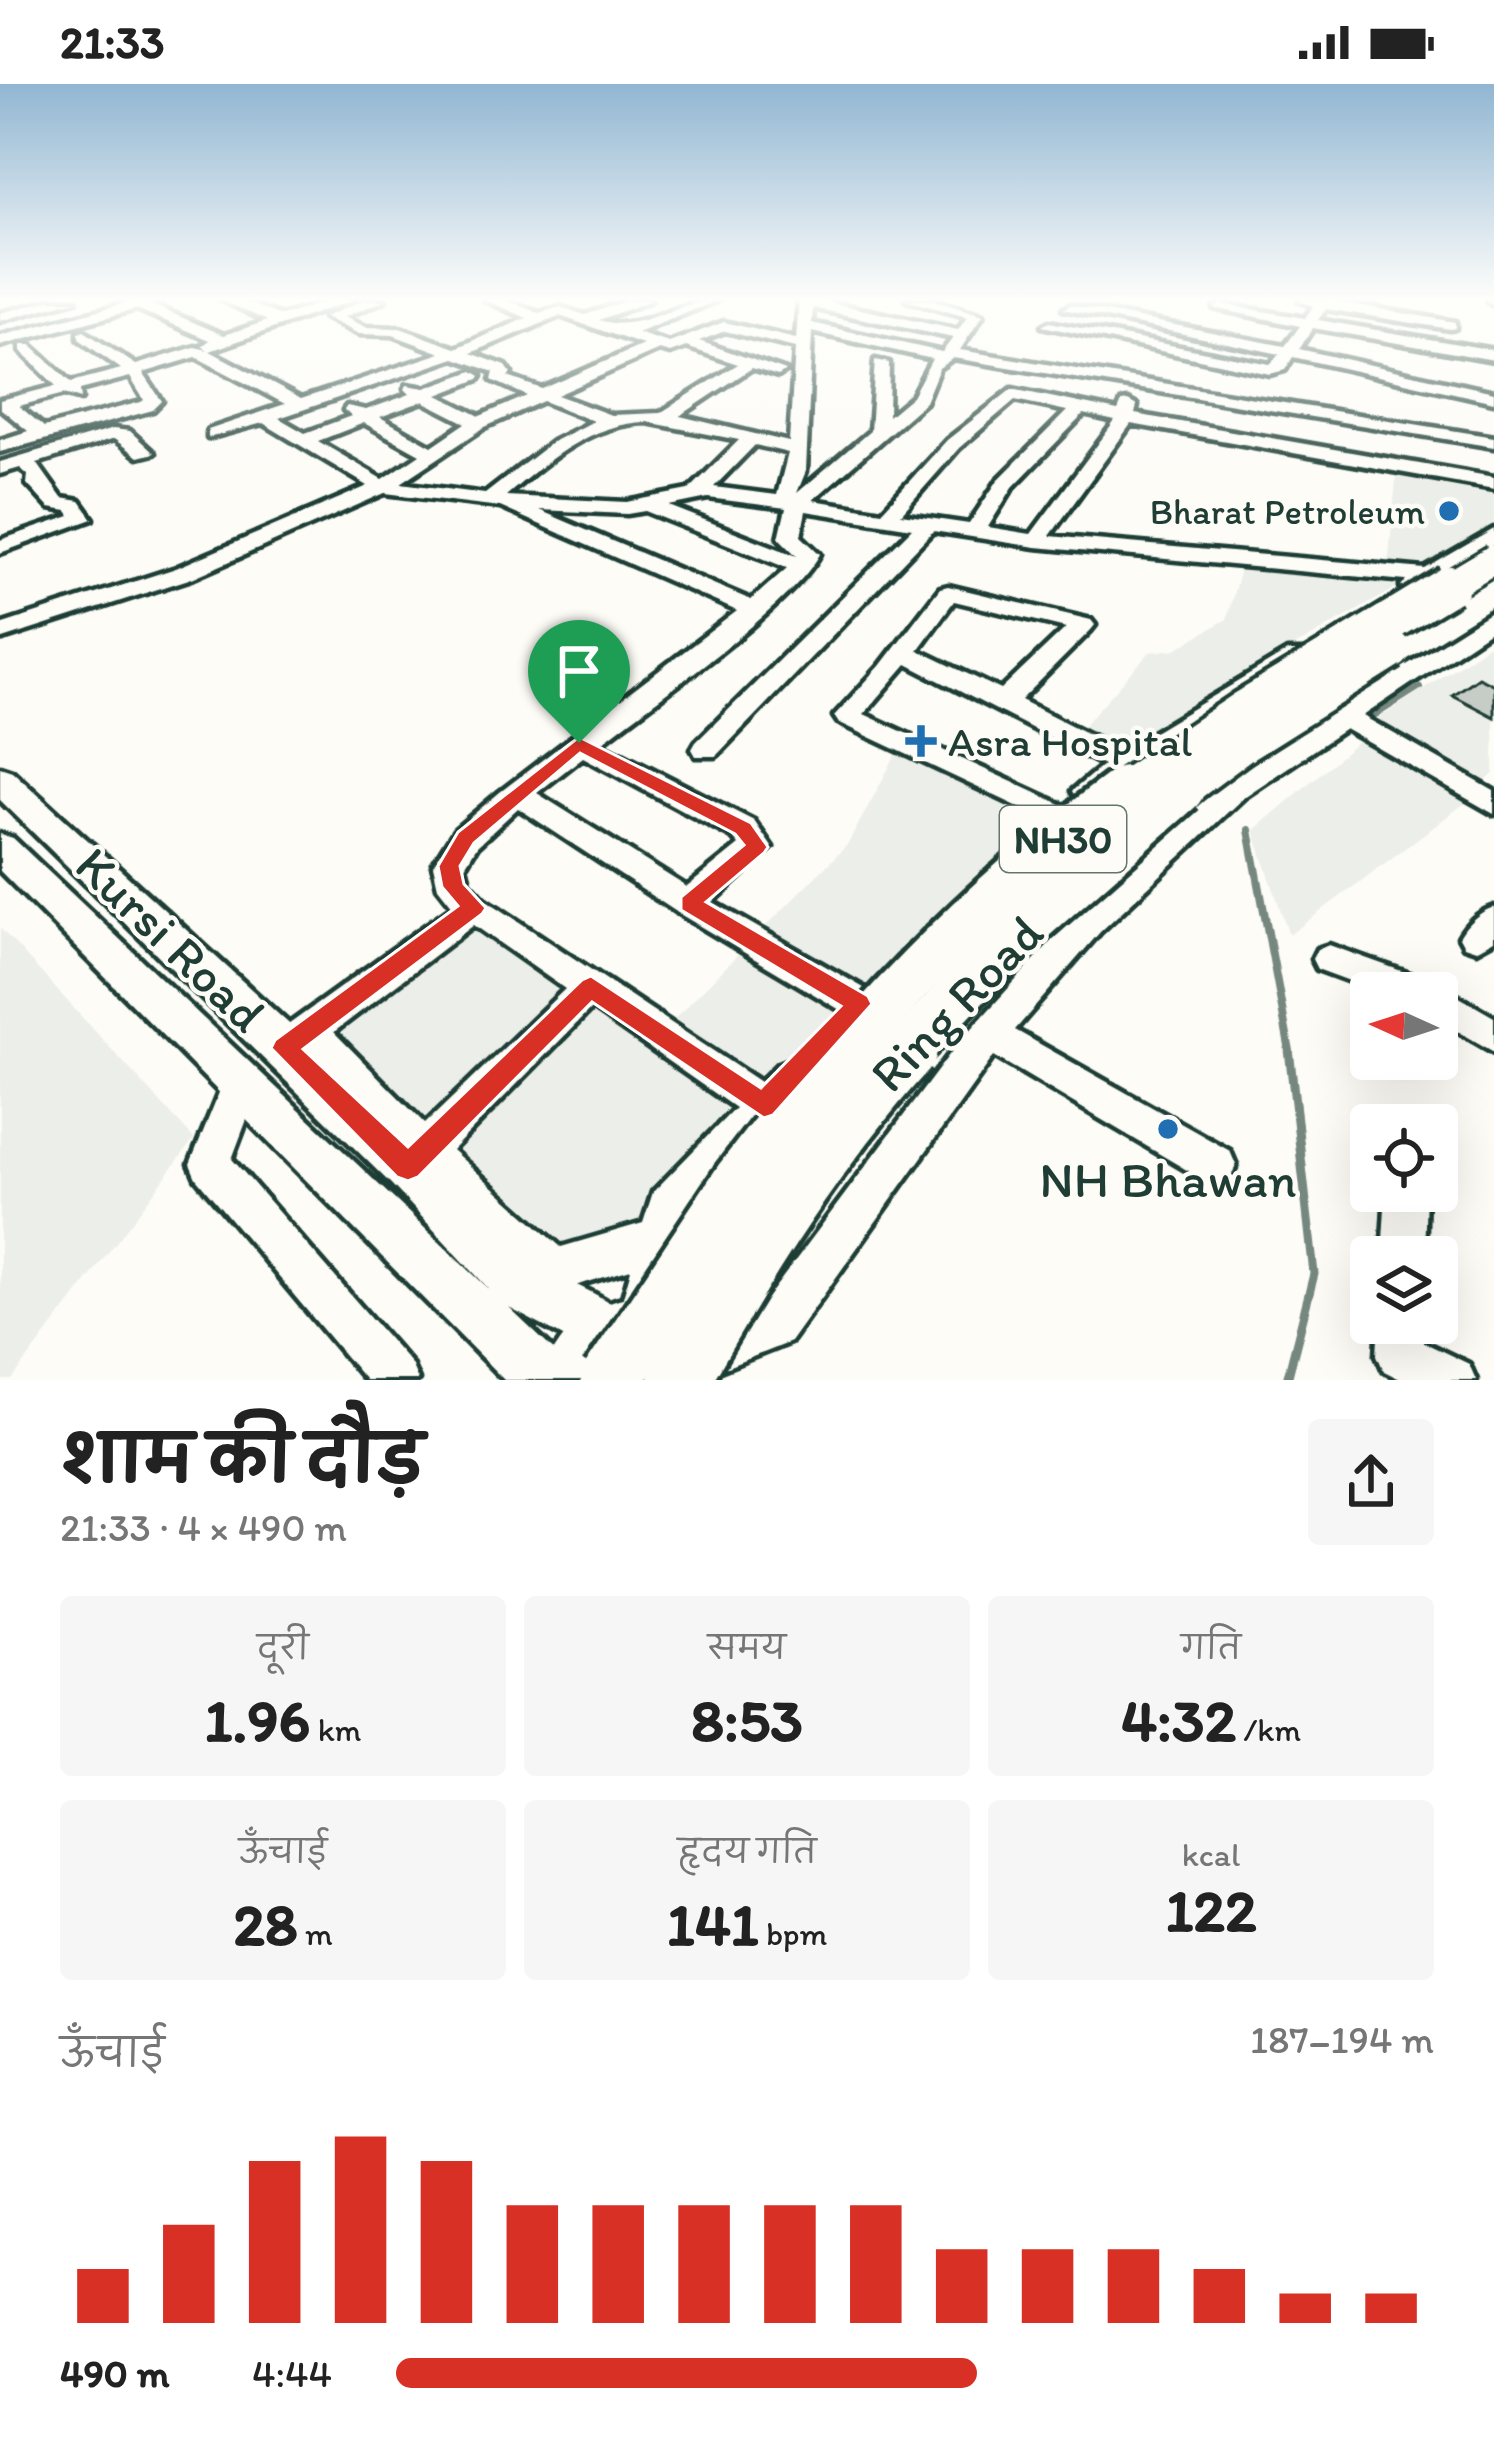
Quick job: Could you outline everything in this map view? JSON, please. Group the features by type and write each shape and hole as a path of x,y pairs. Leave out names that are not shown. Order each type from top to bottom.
{"highway":[{"name":"Ring Road","path":"644,1363 716,1214 932,954 993,896 1186,746 1494,559"},
{"name":"Ring Road","path":"644,1363 756,1246 865,1099 960,991 1112,846 1196,776 1490,620"}],"main road":[{"name":"Kursi Road","path":"0,779 155,924 297,1039 416,1159 523,1286 644,1363"},
{"name":"Kursi Road","path":"0,848 544,1380"},
{"path":"110,956 155,924"}],"street":[{"path":"39,360 107,426 145,453"},
{"path":"0,468 107,426 153,401 134,371 119,360"},
{"path":"6,408 168,360"},
{"path":"219,360 299,405"},
{"path":"214,434 430,360"},
{"path":"475,360 500,369 503,373 498,377 504,381 608,420 662,420 797,450"},
{"path":"0,633 184,573 383,487 479,423 621,360"},
{"path":"746,360 778,370"},
{"path":"764,1106 474,908 454,887 449,866 466,838 517,794 754,610 802,566 809,554 790,538 802,360"},
{"path":"790,503 919,398 932,366 940,360"},
{"path":"1048,360 1060,373 1494,442"},
{"path":"1101,380 1110,360"},
{"path":"1179,360 1250,368 1279,367 1282,360"},
{"path":"1329,360 1494,397"},
{"path":"1415,380 1427,360"},
{"path":"662,420 751,362"},
{"path":"879,434 881,363"},
{"path":"1040,400 1060,373"},
{"path":"385,375 479,423"},
{"path":"304,440 473,376"},
{"path":"1036,541 1126,418 1133,386"},
{"path":"885,520 953,444 1012,394 1494,483"},
{"path":"326,395 433,454"},
{"path":"6,408 40,433"},
{"path":"973,534 1006,484 1079,409"},
{"path":"265,417 383,487 497,501 627,508 696,494 790,503 973,534 1429,576"},
{"path":"1337,453 1344,418"},
{"path":"0,446 40,433 157,420"},
{"path":"497,501 539,457 608,420"},
{"path":"696,494 750,439"},
{"path":"0,547 83,519 73,505 56,504 23,460"},
{"path":"497,501 754,610"},
{"path":"646,504 802,566"},
{"path":"706,749 925,527"},
{"path":"1490,620 1234,790 1088,923 989,1034 774,1326 644,1363 668,1207 860,1004 1057,814 1123,764 1494,535"},
{"path":"1004,702 1083,625 948,593 847,716 1057,814"},
{"path":"903,652 1123,764"},
{"path":"1268,674 1494,803"},
{"path":"579,743 743,829 757,847 689,904"},
{"path":"517,794 689,904 860,1004"},
{"path":"297,1039 474,908"},
{"path":"1329,959 1365,972"},
{"path":"591,987 416,1159 555,1270 660,1238"},
{"path":"1458,1014 1494,1036"},
{"path":"989,1034 1216,1165"},
{"path":"241,1085 210,1165 395,1380"},
{"path":"1400,1344 1400,1355 1453,1380"}],"shaded area":[{"path":"1397,468 1494,485 1494,529 1426,573 1388,568"},
{"path":"1242,561 1316,573 1412,579 1243,676 1119,758 1075,735 1150,652 1176,649 1227,619"},
{"path":"1494,641 1494,773 1469,800 1289,935 1254,830 1361,739 1374,722"},
{"path":"900,747 1046,817 948,903 760,1091 666,1027 848,844"},
{"path":"471,917 746,1103 642,1232 557,1255 455,1150 323,1031"},
{"path":"0,928 194,1139 12,1380 0,1380"}],"building":[{"path":"1478,677 1494,685 1494,717 1452,695"}],"waterway":[{"path":"1368,720 1420,687"},
{"path":"1249,830 1290,1052"},
{"path":"1287,1380 1314,1274 1289,1049"}],"place":[{"name":"Bharat Petroleum","path":"1449,511"},
{"name":"Asra Hospital","path":"921,741"},
{"name":"NH Bhawan","path":"1168,1129"}],"route":[{"path":"579,743 743,829 757,847 689,904 860,1004 764,1106 591,987 408,1167 284,1048 474,908 454,887 449,866 466,838 579,743"}]}
